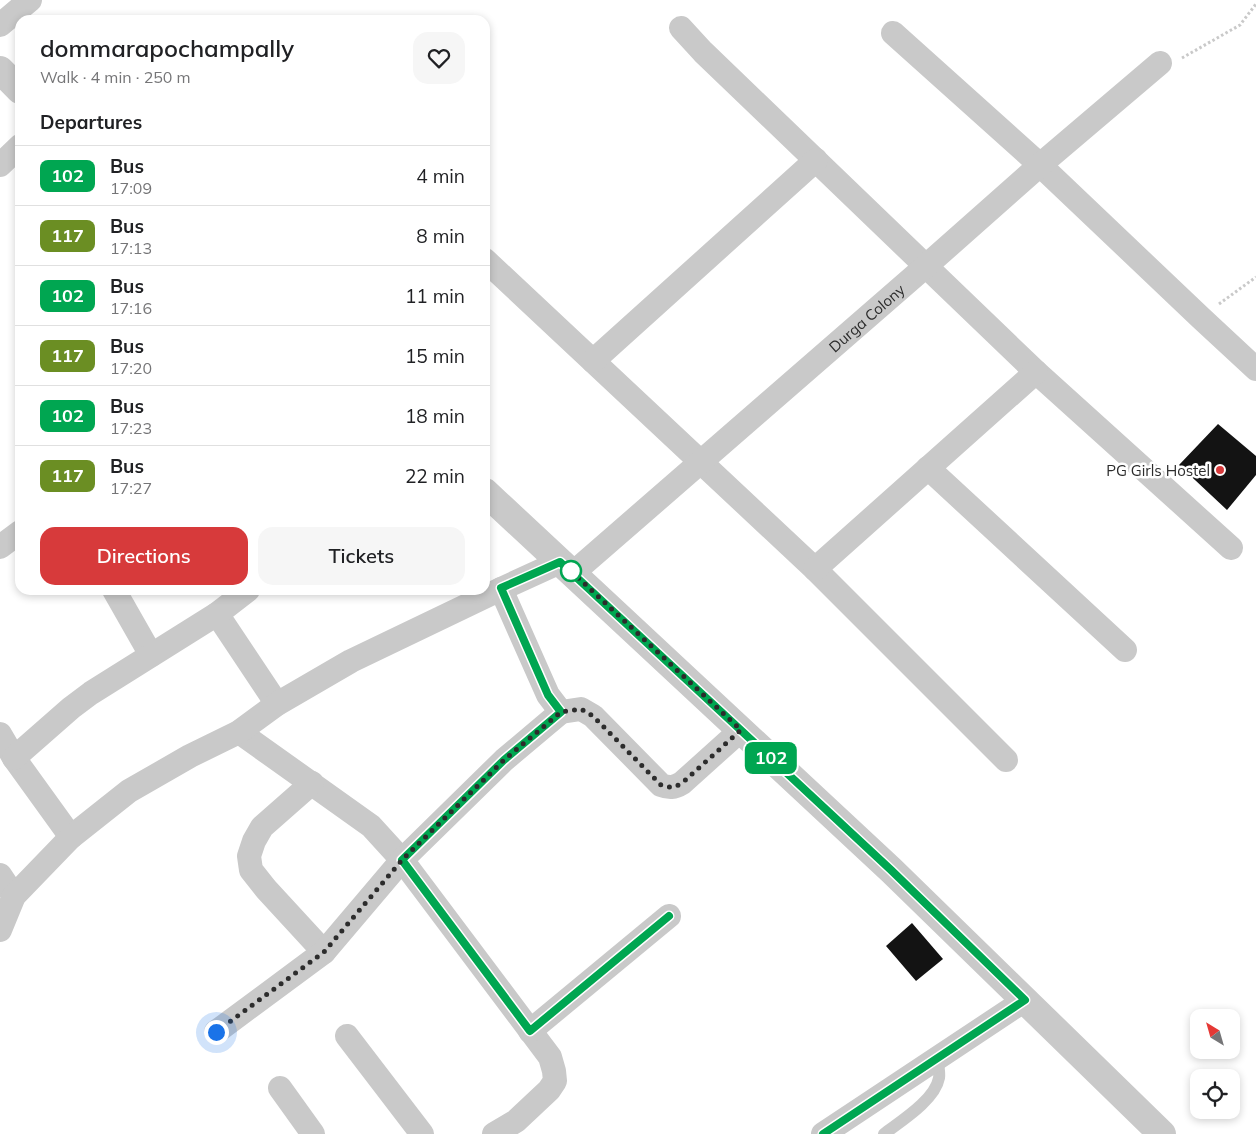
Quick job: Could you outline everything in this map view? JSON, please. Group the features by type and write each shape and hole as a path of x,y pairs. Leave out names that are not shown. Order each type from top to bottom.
{"street":[{"path":"0,25 30,0"},
{"path":"681,28 703,52 1036,372 1231,548"},
{"path":"893,33 1040,165 1256,369"},
{"name":"Durga Colony","path":"490,593 501,588 567,568 701,461 1040,165 1160,64"},
{"path":"0,70 15,85"},
{"path":"0,165 15,151"},
{"path":"593,361 816,160"},
{"path":"490,265 815,569 1006,760"},
{"path":"815,569 1036,372"},
{"path":"928,468 1125,650"},
{"path":"490,497 891,870 1162,1134"},
{"path":"0,546 15,536"},
{"path":"501,588 548,695 561,712"},
{"path":"117,595 151,655"},
{"path":"14,758 91,693 218,614 242,595"},
{"name":"Durga Colony","path":"14,896 71,837 129,791 190,756 239,732 277,704 352,661 487,595"},
{"path":"218,614 277,704"},
{"path":"216,1032 324,952 402,860 504,760 561,712 581,709 593,716 661,785 668,788 674,788 682,783 741,730"},
{"path":"239,732 371,826 402,860 550,1057 555,1081 549,1090 521,1127 494,1134"},
{"path":"0,734 14,758 71,837"},
{"path":"312,783 262,827 254,841 249,856 251,870 324,952"},
{"path":"0,875 14,896 0,930"},
{"path":"530,1031 669,916"},
{"path":"823,1134 1025,1000"},
{"path":"347,1036 422,1134"},
{"path":"280,1088 313,1134"}],"lane":[{"path":"884,1134 918,1108 936,1087 939,1076 937,1058"}],"path":[{"path":"1160,64 1182,59 1240,25 1256,4"},
{"path":"1201,318 1256,276"}],"building":[{"name":"PG Girls Hostel","path":"1218,424 1256,456 1256,475 1227,510 1179,465"},
{"path":"912,923 943,959 916,981 886,946"}],"bus line":[{"name":"102","path":"669,916 530,1031 402,860 504,760 561,712 548,695 501,588 560,562 891,870 1025,1000 823,1134"}],"place":[{"name":"PG Girls Hostel","path":"1220,470"}],"route":[{"path":"216,1032 324,952 402,860 504,760 561,712 581,709 593,716 661,785 668,788 674,788 682,783 741,730 571,571"}]}
